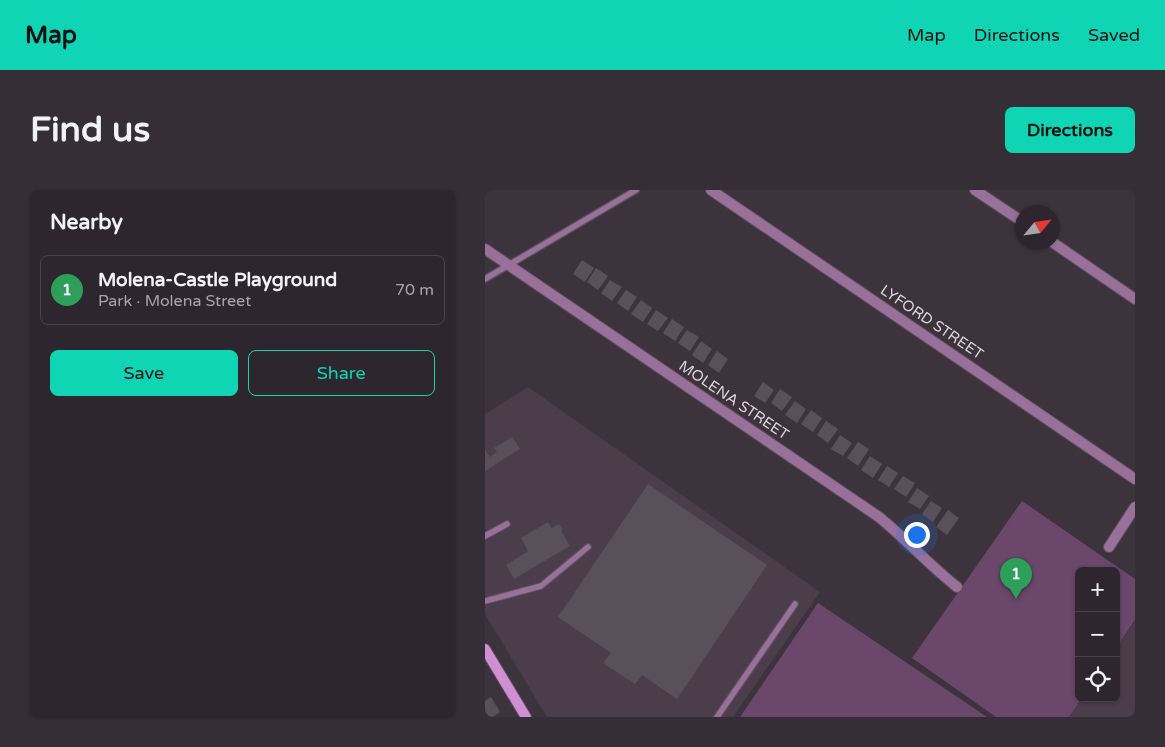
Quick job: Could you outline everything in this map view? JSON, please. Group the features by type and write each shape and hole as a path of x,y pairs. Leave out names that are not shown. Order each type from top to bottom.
{"street":[{"name":"LYFORD STREET","path":"711,190 1135,479"},
{"path":"975,190 1015,217"},
{"path":"1060,247 1135,299"},
{"name":"MOLENA STREET","path":"485,249 879,517 901,535 934,569 957,587"},
{"path":"1109,547 1135,507"},
{"path":"485,649 526,717"}],"lane":[{"path":"485,278 636,190"},
{"path":"485,536 507,524"},
{"path":"485,601 541,586 588,547"},
{"path":"717,717 795,604"}],"shaded area":[{"path":"528,387 820,592 733,717 547,717 485,614 485,414"},
{"path":"1022,501 1118,567 1075,567 1075,702 1079,702 1069,717 996,717 912,658"},
{"path":"1120,569 1135,579 1135,620 1120,642"},
{"path":"818,603 987,717 740,717"},
{"path":"1135,621 1135,717 1069,717 1079,702 1120,702 1120,642"}],"building":[{"path":"582,260 594,268 585,282 573,274"},
{"path":"596,268 608,276 598,290 587,282"},
{"path":"610,280 622,287 612,301 601,293"},
{"path":"626,290 637,297 628,311 617,303"},
{"path":"641,300 652,308 643,322 631,314"},
{"path":"656,310 668,318 658,331 647,324"},
{"path":"672,319 684,327 675,341 663,333"},
{"path":"687,330 699,337 690,351 678,343"},
{"path":"701,341 712,349 703,363 692,355"},
{"path":"717,351 728,359 719,373 708,365"},
{"path":"763,382 774,390 765,403 754,396"},
{"path":"780,389 792,397 782,411 771,403"},
{"path":"795,401 806,409 797,423 785,415"},
{"path":"811,410 822,418 813,432 801,424"},
{"path":"826,421 838,429 828,443 817,435"},
{"path":"840,435 852,443 843,456 831,449"},
{"path":"512,437 520,449 485,471 485,449 490,457 497,452 494,448"},
{"path":"858,442 869,449 858,466 847,458"},
{"path":"870,456 882,464 873,478 861,470"},
{"path":"887,466 898,473 889,487 878,480"},
{"path":"903,476 915,483 906,497 894,489"},
{"path":"648,484 767,565 677,699 642,675 635,684 603,663 611,653 558,617"},
{"path":"917,488 929,496 920,509 908,502"},
{"path":"931,501 942,508 933,522 922,514"},
{"path":"948,510 959,518 947,535 936,527"},
{"path":"548,522 552,528 559,524 570,546 514,579 506,565 528,551 521,538"},
{"path":"491,697 500,712 492,717 485,717 485,701"}],"place":[{"name":"Molena-Castle Playground","path":"1016,599"}]}
